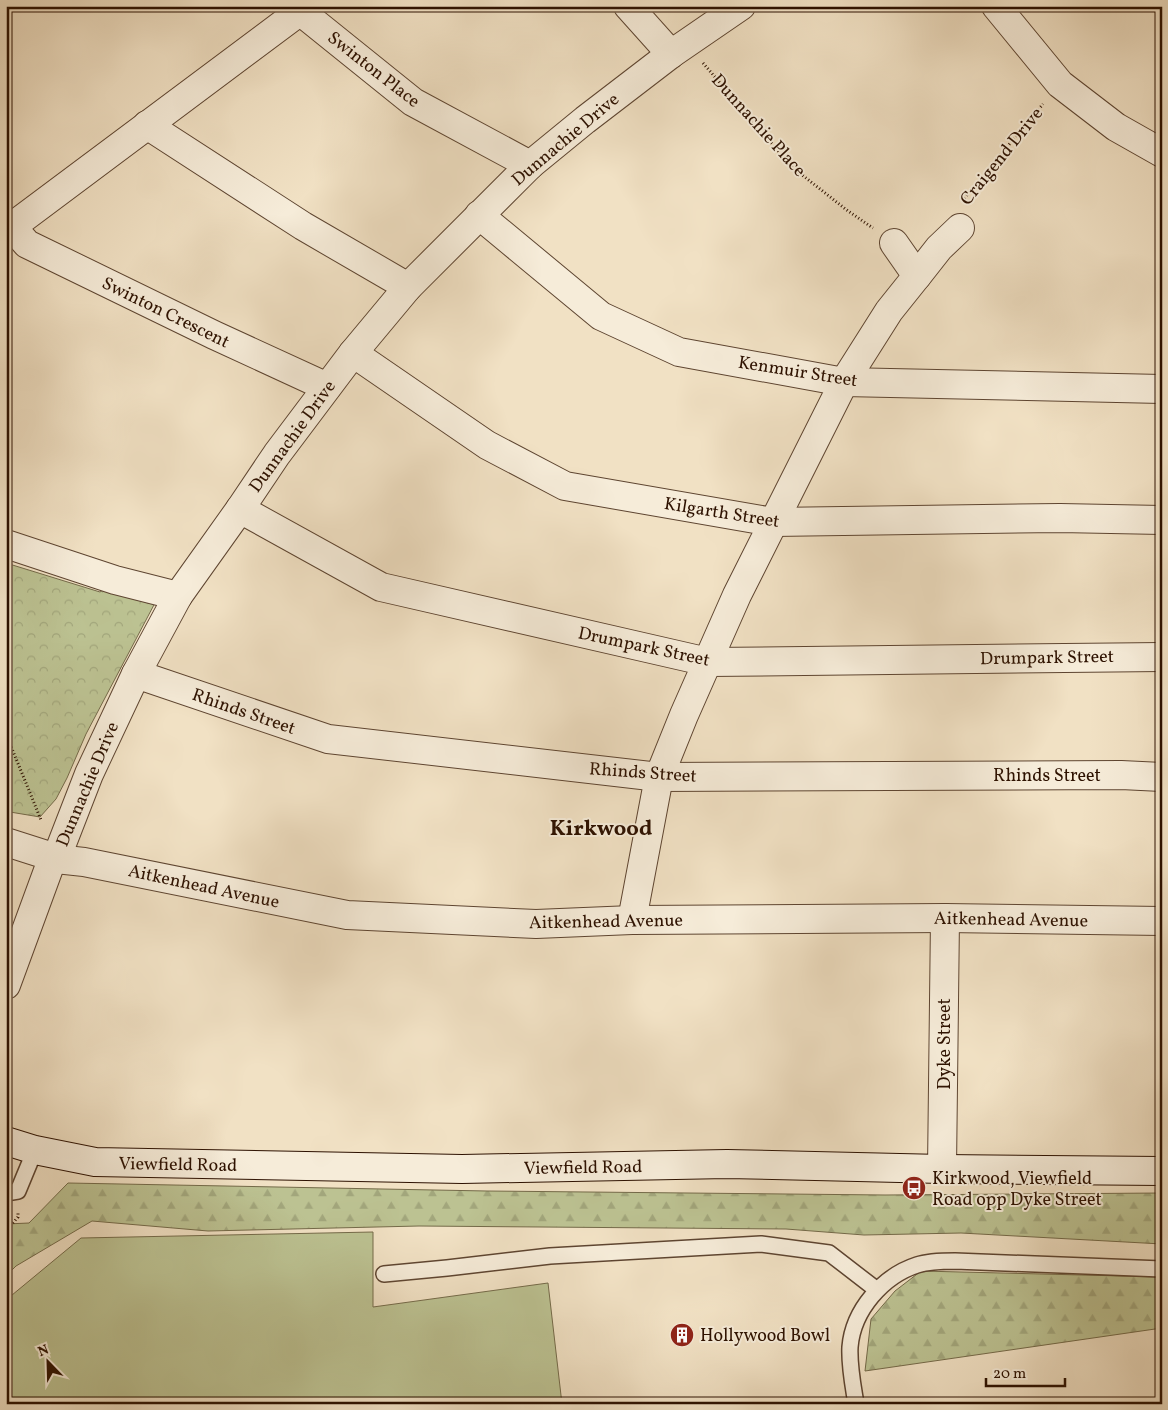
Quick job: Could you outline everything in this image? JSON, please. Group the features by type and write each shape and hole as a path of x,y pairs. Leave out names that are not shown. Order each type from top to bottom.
{"street":[{"path":"628,6 679,49"},
{"name":"Dunnachie Drive","path":"6,985 54,858 89,774 136,674 178,596 277,454 327,387 408,287 530,165 585,120 679,49 741,6"},
{"path":"996,6 1060,84 1116,127 1162,152"},
{"name":"Swinton Crescent","path":"303,8 9,229 26,244 214,335 327,387"},
{"name":"Swinton Place","path":"303,8 413,102 530,165"},
{"path":"147,126 303,226 408,287"},
{"name":"Kenmuir Street","path":"479,215 601,316 679,352 844,382 1162,389"},
{"name":"Craigend Drive","path":"917,276 939,248 960,228"},
{"path":"632,920 659,777 684,715 737,596 844,382 889,311 917,276 894,243"},
{"name":"Kilgarth Street","path":"353,353 487,445 565,486 773,522 1060,518 1162,520"},
{"name":"Drumpark Street","path":"240,509 382,587 708,662 1162,656"},
{"path":"6,544 116,580 178,596"},
{"name":"Rhinds Street","path":"136,674 328,739 659,777 1162,776"},
{"path":"6,842 54,858"},
{"name":"Aitkenhead Avenue","path":"54,858 93,864 347,915 536,924 632,920 945,918 1162,921"},
{"name":"Dyke Street","path":"942,1169 945,918"},
{"name":"Viewfield Road","path":"6,1141 35,1150 95,1162 462,1170 727,1164 942,1169 1162,1171"}],"lane":[{"path":"6,1193 18,1191 35,1150"},
{"path":"384,1274 550,1256 760,1244 829,1253 877,1290"},
{"path":"856,1404 850,1370 850,1346 855,1322 877,1290 896,1275 917,1265 955,1260 1162,1269"}],"path":[{"name":"Dunnachie Place","path":"679,49 792,167 848,211 894,243"},
{"name":"Craigend Drive","path":"960,228 958,206 1060,84"},
{"path":"6,734 41,820"}],"green space":[{"path":"6,563 100,592 111,585 156,601 86,734 56,799 40,817 10,812 6,809"},
{"path":"68,1183 487,1191 885,1195 1162,1193 1162,1244 961,1233 864,1235 786,1229 419,1226 208,1231 92,1221 16,1266 6,1276 6,1224 29,1223"},
{"path":"373,1232 373,1307 548,1283 562,1404 6,1404 6,1300 81,1238"},
{"path":"921,1271 1162,1277 1162,1328 865,1371 871,1319 895,1291"}],"place":[{"name":"Kirkwood, Viewfield Road opp Dyke Street","path":"914,1188"},
{"name":"Hollywood Bowl","path":"682,1335"}],"district":[{"name":"Kirkwood","path":"601,827"}]}
